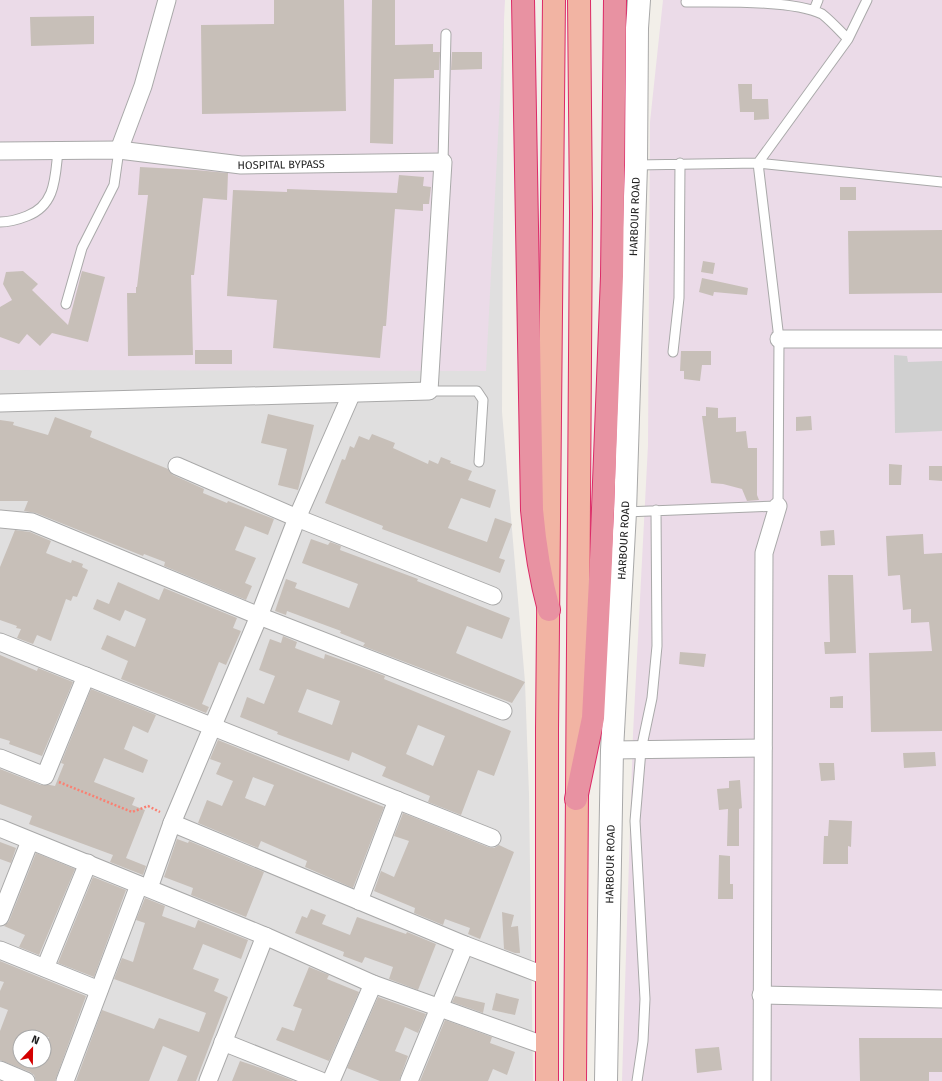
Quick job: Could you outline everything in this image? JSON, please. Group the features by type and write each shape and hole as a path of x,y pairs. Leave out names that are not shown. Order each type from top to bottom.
{"highway":[{"path":"523,0 532,510 536,551 542,583 550,610"},
{"path":"547,1081 546,976 554,0"},
{"path":"575,1081 581,213 579,0"},
{"path":"576,799 593,718 602,552 612,276 614,0"}],"street":[{"path":"119,150 143,86 167,0"},
{"name":"HARBOUR ROAD","path":"606,1081 612,750 625,512 636,165 637,28 639,0"},
{"name":"HOSPITAL BYPASS","path":"0,151 119,150 241,165 443,162"},
{"path":"0,403 351,395 429,391 443,162"},
{"path":"779,339 942,339"},
{"path":"65,1081 99,990 172,823 259,616 297,518 351,395"},
{"path":"177,466 297,518 493,596"},
{"path":"762,1081 761,995 764,553 778,506"},
{"path":"0,519 32,522 259,616 503,711"},
{"path":"0,642 492,838"},
{"path":"0,758 45,776 86,676"},
{"path":"612,750 763,748"},
{"path":"359,901 397,800"},
{"path":"172,823 465,945 546,976"},
{"path":"0,828 265,936 373,984 546,1046"},
{"path":"0,917 30,840"},
{"path":"45,968 88,864"},
{"path":"208,1081 265,936"},
{"path":"409,1081 465,945"},
{"path":"0,950 99,990"},
{"path":"332,1081 373,984"},
{"path":"761,995 942,998"},
{"path":"223,1042 321,1081"},
{"path":"0,1070 26,1081"}],"lane":[{"path":"814,10 818,0"},
{"path":"625,512 778,506 779,339 758,164 848,40 867,0"},
{"path":"686,2 787,1 805,6 822,14 848,40"},
{"path":"443,162 446,34"},
{"path":"66,304 82,248 114,185 119,150"},
{"path":"0,222 11,222 36,213 44,206 55,184 58,151"},
{"path":"636,165 680,163 758,164 942,182"},
{"path":"673,352 679,298 680,163"},
{"path":"429,391 477,391 483,400 479,462"},
{"path":"637,1081 643,1041 645,999 635,821 642,750 652,698 658,646 656,510"}],"path":[{"path":"45,776 132,812 148,806 158,811 172,823"}],"shaded area":[{"path":"0,0 504,0 502,412 525,682 529,794 533,1081 0,1081"},
{"path":"0,0 505,0 486,371 0,370"},
{"path":"663,0 942,0 942,1081 622,1081 633,734 648,445 650,122"},
{"path":"894,355 907,356 908,362 942,361 942,431 895,433"}],"building":[{"path":"274,0 344,0 346,111 202,114 201,25 274,24"},
{"path":"372,0 395,0 395,45 433,44 433,52 440,52 439,70 434,70 434,78 394,79 393,144 370,143"},
{"path":"94,16 94,44 31,46 30,17"},
{"path":"452,52 482,52 482,69 451,70"},
{"path":"738,84 752,84 752,99 768,99 769,119 754,120 754,112 740,112"},
{"path":"140,167 228,173 227,200 203,198 194,275 191,275 193,355 128,356 127,293 136,293 148,195 138,195"},
{"path":"399,175 424,177 423,186 431,187 429,204 423,204 423,211 395,209 386,326 383,326 380,358 273,348 277,300 227,296 233,190 287,192 287,189 397,193"},
{"path":"840,187 856,187 856,200 840,200"},
{"path":"942,230 942,293 849,294 848,231"},
{"path":"703,261 715,263 713,274 701,272"},
{"path":"23,271 38,284 32,290 68,325 82,271 105,277 88,342 52,333 40,346 27,334 19,344 0,337 0,307 12,300 3,284 6,272"},
{"path":"702,278 748,288 747,295 714,292 713,296 699,292"},
{"path":"195,350 232,350 232,364 195,364"},
{"path":"681,351 711,351 711,365 702,365 700,381 684,379 684,371 680,371"},
{"path":"706,407 718,408 718,418 736,417 736,432 746,431 748,448 757,448 757,495 759,500 747,501 742,489 723,484 711,483 702,416 706,416"},
{"path":"268,414 314,425 298,490 278,485 287,449 261,443"},
{"path":"811,416 812,430 796,431 796,417"},
{"path":"55,417 92,431 90,437 168,469 173,475 204,489 203,493 274,519 268,535 245,526 235,550 256,558 245,583 252,586 246,600 164,566 165,562 144,554 143,556 36,513 24,511 28,501 0,501 0,420 14,422 13,425 48,435"},
{"path":"372,434 395,443 393,448 428,464 429,460 438,464 441,457 451,461 450,463 472,471 468,480 496,490 490,508 461,498 448,528 487,542 495,518 512,524 499,558 505,560 500,573 382,529 383,526 325,503 342,459 345,460 350,446 354,448 359,436 369,440"},
{"path":"889,464 902,465 901,485 889,485"},
{"path":"929,466 942,466 942,481 929,480"},
{"path":"15,530 30,532 51,541 46,553 71,563 72,560 83,564 82,567 88,570 77,597 73,596 71,601 66,599 51,641 37,635 33,644 17,638 21,629 0,620 0,567"},
{"path":"834,530 835,545 821,546 820,531"},
{"path":"923,534 924,554 942,553 942,731 871,732 869,653 932,651 929,622 911,623 911,609 903,610 900,575 888,576 886,536"},
{"path":"311,539 328,545 330,542 341,546 340,550 418,579 417,581 510,618 502,639 467,626 456,653 525,682 512,703 363,646 365,643 340,633 341,631 287,611 286,615 275,611 286,579 297,583 295,588 349,608 358,584 302,563"},
{"path":"828,575 853,575 856,653 825,654 824,642 830,642"},
{"path":"118,582 159,600 164,588 237,618 233,628 241,631 226,665 219,662 202,704 209,707 206,713 121,679 128,661 101,649 107,635 135,647 146,619 125,610 120,621 93,609 97,599 109,604"},
{"path":"283,636 297,642 295,648 324,659 325,654 385,676 384,679 511,731 494,776 478,770 461,815 428,802 430,796 382,776 386,767 352,752 349,761 277,734 278,732 240,717 247,697 264,704 275,676 259,670 270,639 281,643","holes":["307,689 340,701 332,725 298,712","418,725 445,736 433,766 406,754"]},
{"path":"680,652 706,654 704,667 679,664"},
{"path":"0,655 37,671 38,668 73,682 42,756 9,744 10,741 0,738"},
{"path":"91,689 156,715 148,733 133,726 124,749 148,760 143,773 104,758 94,782 135,798 132,805 145,810 126,858 146,866 143,875 110,862 113,855 29,824 32,816 0,804 0,769 41,785 55,786 64,764 61,763"},
{"path":"843,696 843,708 830,708 830,697"},
{"path":"218,740 384,807 353,888 305,867 307,861 261,841 258,848 198,823 207,800 222,806 233,781 216,774 221,763 210,759","holes":["253,777 274,785 265,806 245,798"]},
{"path":"935,752 936,766 904,768 903,753"},
{"path":"819,763 834,763 835,780 821,781"},
{"path":"740,780 742,808 739,809 739,846 727,846 728,809 719,810 717,789 729,788 729,781"},
{"path":"403,813 488,847 494,848 499,845 514,852 480,939 468,934 470,928 445,919 443,925 414,913 415,908 374,891 381,871 394,877 409,841 394,836"},
{"path":"829,820 852,821 851,847 848,846 848,864 823,864 824,836 828,836"},
{"path":"177,839 188,843 189,841 264,872 246,917 191,895 193,888 164,877"},
{"path":"0,842 16,848 11,863 0,859"},
{"path":"36,853 75,869 39,955 19,947 25,935 4,926 9,921"},
{"path":"719,855 730,856 730,884 733,884 733,899 718,899"},
{"path":"93,877 126,890 94,977 58,963"},
{"path":"145,898 165,906 162,916 195,928 198,920 248,940 241,959 203,944 193,969 219,979 214,991 228,997 196,1081 177,1081 187,1056 163,1046 149,1081 76,1081 102,1010 154,1029 159,1018 199,1032 206,1013 114,979 122,958 133,962 145,923 136,920"},
{"path":"311,909 326,915 322,924 350,935 357,917 406,934 407,932 436,944 418,990 389,979 393,967 365,957 362,963 343,956 344,952 295,933 302,916 307,918"},
{"path":"502,912 514,915 511,927 518,926 520,953 515,953 504,949"},
{"path":"0,961 86,996 55,1081 36,1081 34,1075 22,1069 52,1069 52,1029 12,1029 12,1065 0,1060 0,1031 8,1010 0,1007 0,991 4,982 0,981"},
{"path":"309,967 329,975 327,979 359,992 329,1061 276,1040 282,1027 294,1031 302,1009 293,1006"},
{"path":"496,993 519,999 515,1015 492,1010"},
{"path":"455,996 485,1003 483,1013 452,1002"},
{"path":"378,997 426,1014 418,1033 405,1027 395,1051 408,1056 399,1081 380,1081 347,1068"},
{"path":"445,1020 492,1037 490,1043 515,1052 507,1075 493,1069 488,1081 420,1081"},
{"path":"859,1038 942,1038 942,1072 929,1072 929,1081 860,1081"},
{"path":"719,1047 722,1070 697,1073 695,1049"},
{"path":"240,1061 261,1068 294,1081 232,1081"}]}
